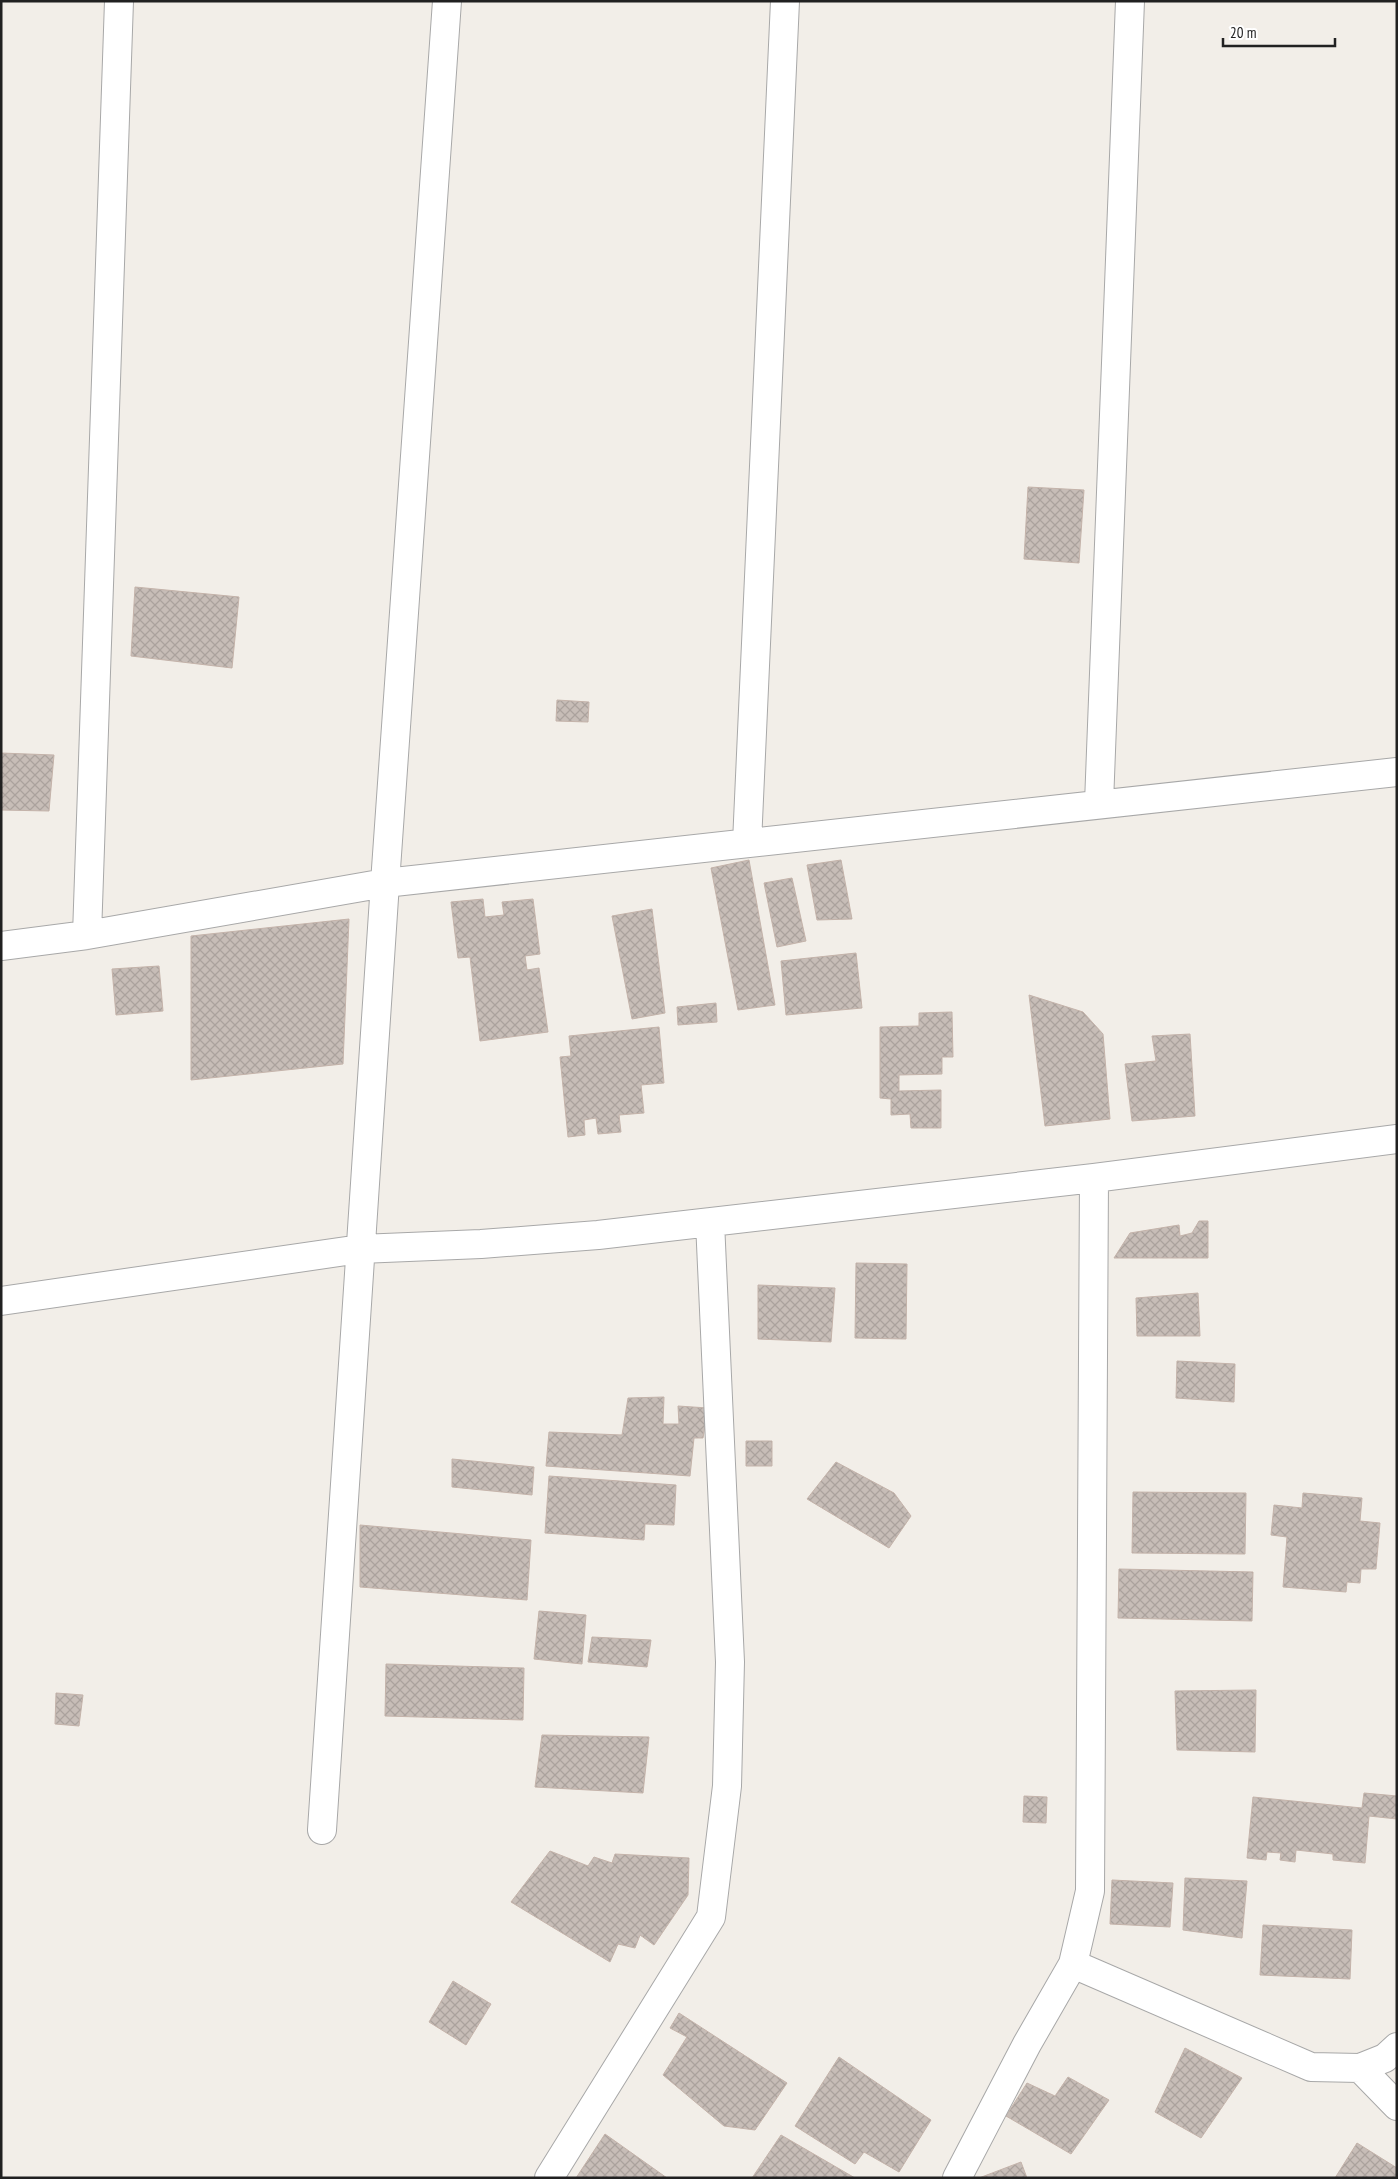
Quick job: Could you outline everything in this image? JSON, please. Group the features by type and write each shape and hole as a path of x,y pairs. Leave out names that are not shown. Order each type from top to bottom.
{"street":[{"path":"87,935 119,1"},
{"path":"322,1830 385,883 447,1"},
{"path":"747,843 785,1"},
{"path":"1099,803 1130,1"},
{"path":"1,946 87,935 385,883 1099,803 1397,772"},
{"path":"1,1301 360,1249 481,1244 598,1234 1094,1178 1397,1139"},
{"path":"957,2178 1027,2044 1073,1964 1090,1891 1094,1178"},
{"path":"549,2178 711,1917 727,1786 730,1662 710,1222"},
{"path":"1073,1964 1311,2067 1360,2068 1385,2058 1397,2046"},
{"path":"1360,2068 1397,2106"}],"building":[{"path":"1028,487 1084,490 1079,563 1024,559"},
{"path":"135,587 239,597 232,668 131,656"},
{"path":"557,700 589,702 588,722 556,721"},
{"path":"1,753 54,755 49,811 1,810"},
{"path":"749,860 775,1005 738,1010 711,868"},
{"path":"841,860 852,919 817,920 807,865"},
{"path":"792,878 806,941 777,947 764,883"},
{"path":"483,899 485,917 504,915 502,902 533,899 540,954 525,956 527,970 539,968 548,1032 480,1041 470,957 458,958 451,902"},
{"path":"652,909 665,1013 632,1019 612,916"},
{"path":"349,919 343,1064 191,1080 191,936"},
{"path":"856,953 862,1008 786,1015 781,961"},
{"path":"159,966 163,1011 116,1015 112,969"},
{"path":"1029,995 1083,1012 1103,1034 1110,1119 1045,1126"},
{"path":"716,1003 717,1022 678,1025 677,1007"},
{"path":"952,1012 953,1057 942,1057 942,1074 899,1075 899,1091 941,1090 941,1128 911,1128 910,1114 891,1115 891,1099 880,1098 880,1027 919,1026 919,1013"},
{"path":"659,1027 664,1083 641,1085 644,1113 619,1115 621,1132 598,1134 596,1118 584,1120 585,1135 568,1137 560,1057 571,1056 569,1036"},
{"path":"1190,1034 1195,1116 1132,1121 1125,1064 1156,1061 1152,1036"},
{"path":"1199,1221 1208,1221 1208,1258 1114,1258 1130,1233 1179,1225 1180,1236 1192,1233"},
{"path":"856,1263 907,1264 906,1339 855,1338"},
{"path":"758,1285 835,1288 831,1342 758,1339"},
{"path":"1198,1293 1200,1336 1137,1336 1136,1298"},
{"path":"1177,1361 1235,1364 1234,1402 1176,1398"},
{"path":"664,1397 663,1424 679,1424 678,1406 708,1408 703,1438 694,1438 690,1476 546,1466 549,1432 622,1435 628,1398"},
{"path":"746,1441 772,1441 772,1466 746,1466"},
{"path":"452,1459 534,1467 532,1495 452,1487"},
{"path":"836,1462 894,1493 911,1516 889,1548 807,1499"},
{"path":"549,1476 676,1485 674,1525 645,1524 644,1540 545,1533"},
{"path":"1133,1492 1246,1493 1245,1554 1132,1553"},
{"path":"1303,1493 1362,1498 1360,1521 1380,1523 1376,1569 1361,1569 1360,1583 1347,1582 1346,1592 1283,1587 1287,1537 1271,1535 1274,1505 1302,1508"},
{"path":"360,1525 531,1540 527,1600 360,1587"},
{"path":"1119,1569 1253,1572 1252,1621 1118,1618"},
{"path":"539,1611 586,1615 582,1664 534,1659"},
{"path":"592,1637 651,1640 647,1667 588,1662"},
{"path":"386,1664 524,1668 523,1720 385,1716"},
{"path":"1256,1690 1255,1752 1177,1750 1175,1691"},
{"path":"56,1693 83,1695 79,1726 55,1724"},
{"path":"542,1735 649,1737 643,1793 535,1787"},
{"path":"1364,1793 1397,1796 1397,1819 1369,1816 1365,1863 1333,1860 1333,1854 1296,1850 1295,1862 1280,1860 1281,1853 1267,1852 1266,1860 1247,1858 1253,1797 1362,1808"},
{"path":"1024,1796 1047,1797 1046,1823 1023,1822"},
{"path":"550,1851 588,1866 594,1857 612,1863 615,1854 689,1858 688,1895 654,1945 640,1935 635,1948 618,1944 610,1962 511,1902"},
{"path":"1185,1878 1247,1881 1242,1938 1183,1930"},
{"path":"1112,1880 1173,1883 1170,1927 1110,1924"},
{"path":"1263,1925 1352,1930 1350,1979 1260,1975"},
{"path":"453,1981 491,2004 466,2045 429,2022"},
{"path":"679,2013 787,2083 755,2130 724,2126 663,2075 687,2037 670,2028"},
{"path":"1185,2048 1242,2078 1201,2138 1155,2112"},
{"path":"839,2057 931,2120 899,2172 864,2152 855,2164 795,2126"},
{"path":"1068,2077 1109,2100 1071,2154 1006,2116 1027,2083 1055,2096"},
{"path":"605,2134 667,2178 576,2178"},
{"path":"781,2135 855,2178 752,2178"},
{"path":"1357,2143 1397,2168 1397,2178 1335,2178"},
{"path":"1021,2162 1027,2178 979,2178"}]}
